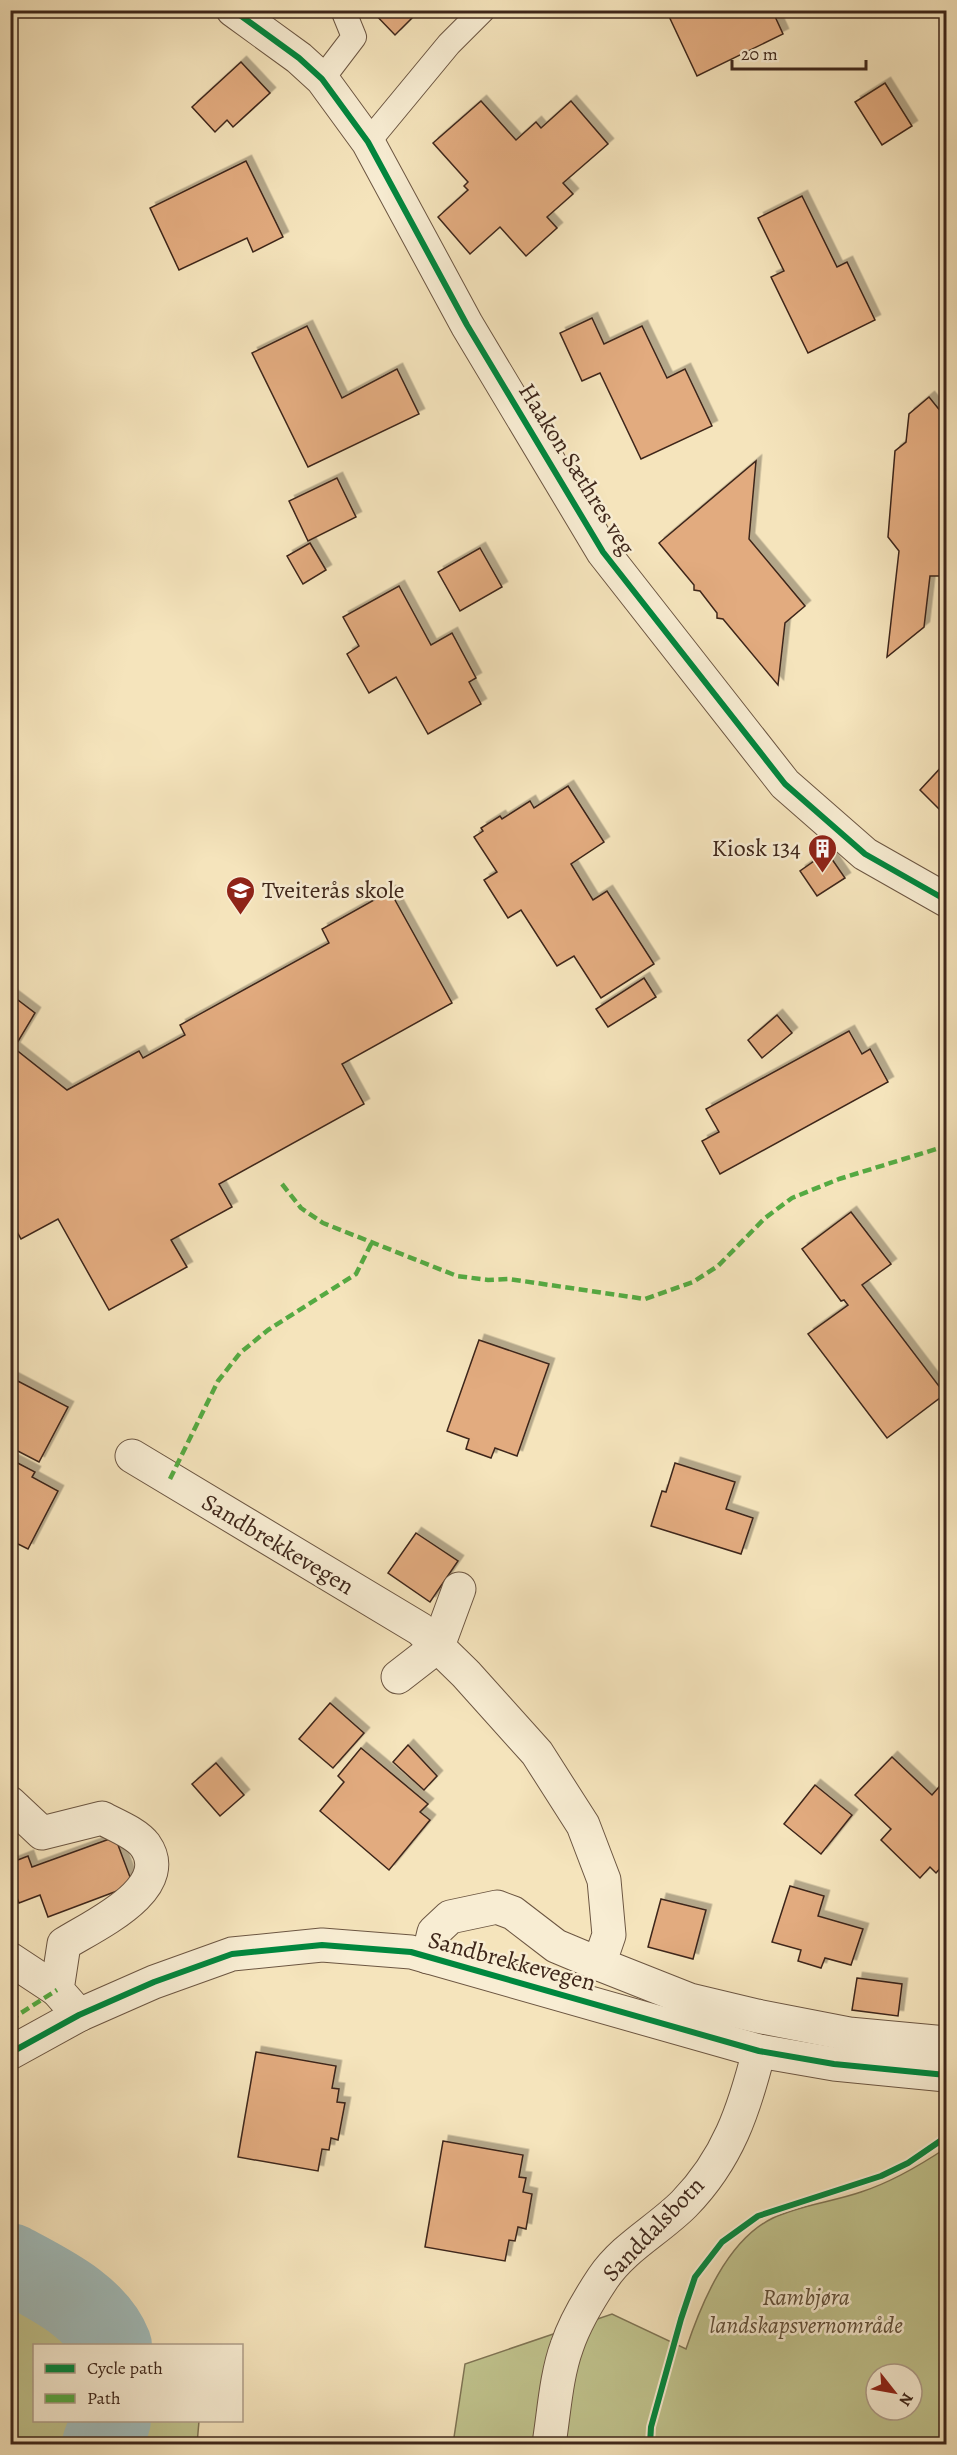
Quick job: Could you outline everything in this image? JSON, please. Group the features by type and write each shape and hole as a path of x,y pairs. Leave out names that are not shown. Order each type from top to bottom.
{"street":[{"name":"Haakon Sæthres veg","path":"233,10 299,58 322,79 368,142 467,325 603,552 785,784 865,854 946,900"},
{"name":"Sandbrekkevegen","path":"132,1456 420,1629 537,1753 583,1825 604,1880 609,1935 599,1964"},
{"path":"398,1677 438,1646 459,1589"},
{"path":"10,1803 42,1833 102,1818 145,1845 151,1861 150,1878 139,1895 64,1944 57,1990"},
{"name":"Sandbrekkevegen","path":"428,1957 434,1932 450,1917 497,1907 513,1913 556,1946 690,2000 849,2034 946,2043"},
{"name":"Sandbrekkevegen","path":"10,2053 79,2015 154,1982 232,1954 322,1945 411,1952 759,2051 834,2064 946,2075"},
{"path":"10,1959 57,1990 79,2015"},
{"name":"Sanddalsbotn","path":"549,2445 566,2347 585,2306 605,2275 634,2246 684,2204 726,2150 746,2104 759,2051"}],"lane":[{"path":"322,79 354,37 343,10"},
{"path":"368,142 449,44 483,10"}],"green space":[{"name":"Rambjøra landskapsvernområde","path":"946,2148 946,2444 453,2444 465,2364 612,2314 686,2349 699,2313 718,2275 742,2241 757,2228 783,2214 872,2188 905,2173"},
{"path":"10,2305 30,2307 91,2344 33,2344 33,2422 199,2422 197,2444 11,2444"}],"building":[{"path":"371,10 420,10 395,35"},
{"path":"666,10 772,10 783,34 697,76"},
{"path":"241,62 270,93 233,127 227,120 215,132 192,107"},
{"path":"885,83 912,126 882,145 855,102"},
{"path":"481,101 516,140 536,122 541,128 571,101 608,144 563,183 573,194 547,217 557,228 526,256 500,227 470,254 438,217 468,190 464,186 468,182 433,143"},
{"path":"246,161 283,237 253,252 247,238 179,270 150,208"},
{"path":"802,196 837,267 847,262 875,320 808,353 771,277 784,271 758,218"},
{"path":"592,318 604,344 642,326 667,378 685,369 712,426 641,459 600,373 582,381 560,333"},
{"path":"307,326 342,398 397,369 419,414 308,467 252,353"},
{"path":"929,397 946,418 946,558 942,561 945,568 941,576 930,576 924,627 887,657 899,551 888,537 895,451 906,442 909,414"},
{"path":"756,461 749,539 805,606 785,623 778,685 723,619 717,618 717,613 700,591 694,590 694,585 659,543"},
{"path":"337,478 356,517 308,541 289,501"},
{"path":"310,543 326,570 303,584 287,556"},
{"path":"480,548 502,587 460,611 438,572"},
{"path":"399,586 431,645 452,633 476,678 469,682 481,704 428,734 396,677 369,693 347,654 359,646 343,617"},
{"path":"946,762 946,816 920,790"},
{"path":"568,786 604,842 571,864 593,900 607,891 654,964 601,998 574,956 557,966 521,910 508,918 484,880 497,872 474,837 483,831 481,828 500,816 502,819 530,801 534,808"},
{"name":"Kiosk 134","path":"827,852 845,878 817,896 800,871"},
{"path":"390,891 452,1003 342,1064 364,1104 219,1184 232,1207 171,1240 187,1267 109,1310 58,1219 21,1239 10,1219 10,994 35,1013 14,1048 67,1090 139,1051 143,1058 185,1035 180,1025 329,943 322,929"},
{"path":"644,978 656,997 608,1027 596,1009"},
{"path":"777,1015 792,1033 762,1058 748,1040"},
{"path":"849,1031 862,1054 870,1049 888,1082 720,1174 702,1141 719,1132 706,1109"},
{"path":"851,1212 891,1264 862,1285 945,1394 887,1438 808,1334 848,1305 844,1300 841,1301 802,1249"},
{"path":"479,1340 549,1364 517,1456 495,1448 491,1458 466,1449 469,1439 447,1431"},
{"path":"10,1377 68,1407 39,1462 10,1447"},
{"path":"10,1459 35,1472 32,1477 58,1491 28,1549 10,1540"},
{"path":"675,1463 735,1482 726,1509 753,1518 741,1554 651,1526 662,1491 666,1492"},
{"path":"416,1533 458,1561 430,1602 388,1573"},
{"path":"330,1703 364,1733 333,1768 299,1739"},
{"path":"408,1745 437,1776 424,1790 393,1762"},
{"path":"361,1748 428,1804 420,1812 430,1820 389,1870 320,1811 344,1782 338,1776"},
{"path":"892,1757 932,1795 946,1779 946,1862 936,1873 930,1867 920,1878 881,1840 891,1829 855,1795"},
{"path":"216,1763 244,1795 220,1816 192,1784"},
{"path":"815,1785 852,1815 821,1854 784,1824"},
{"path":"115,1837 133,1885 48,1917 40,1895 19,1903 10,1879 10,1863 28,1856 32,1867"},
{"path":"790,1886 824,1896 818,1916 863,1929 851,1965 825,1958 821,1968 798,1961 801,1950 772,1942"},
{"path":"661,1899 706,1910 693,1959 648,1947"},
{"path":"857,1978 902,1984 898,2016 852,2010"},
{"path":"256,2052 336,2066 332,2088 339,2089 337,2102 345,2103 338,2140 331,2138 329,2150 322,2149 318,2171 238,2157"},
{"path":"443,2141 523,2155 519,2177 526,2178 523,2192 532,2194 526,2229 518,2227 515,2241 509,2240 505,2261 425,2247"}],"waterway":[{"path":"10,2263 54,2287 82,2307 104,2331 111,2344"},
{"path":"102,2444 110,2422"}],"marked path":[{"path":"282,1184 301,1208 323,1223 457,1276 488,1280 509,1279 645,1299 693,1282 718,1266 765,1218 792,1198 839,1179 946,1146"},
{"path":"170,1479 218,1381 240,1353 268,1330 356,1274 372,1242"},
{"path":"10,2020 57,1990"}],"cycle path":[{"path":"233,10 299,58 322,79 368,142 467,325 603,552 785,784 865,854 946,900"},
{"path":"10,2053 79,2015 154,1982 232,1954 322,1945 411,1952 759,2051 834,2064 946,2075"},
{"path":"650,2444 651,2427 695,2277 722,2242 758,2216 881,2176 908,2163 946,2137"}],"place":[{"name":"Kiosk 134","path":"822,874"},
{"name":"Tveiterås skole","path":"241,916"}]}
